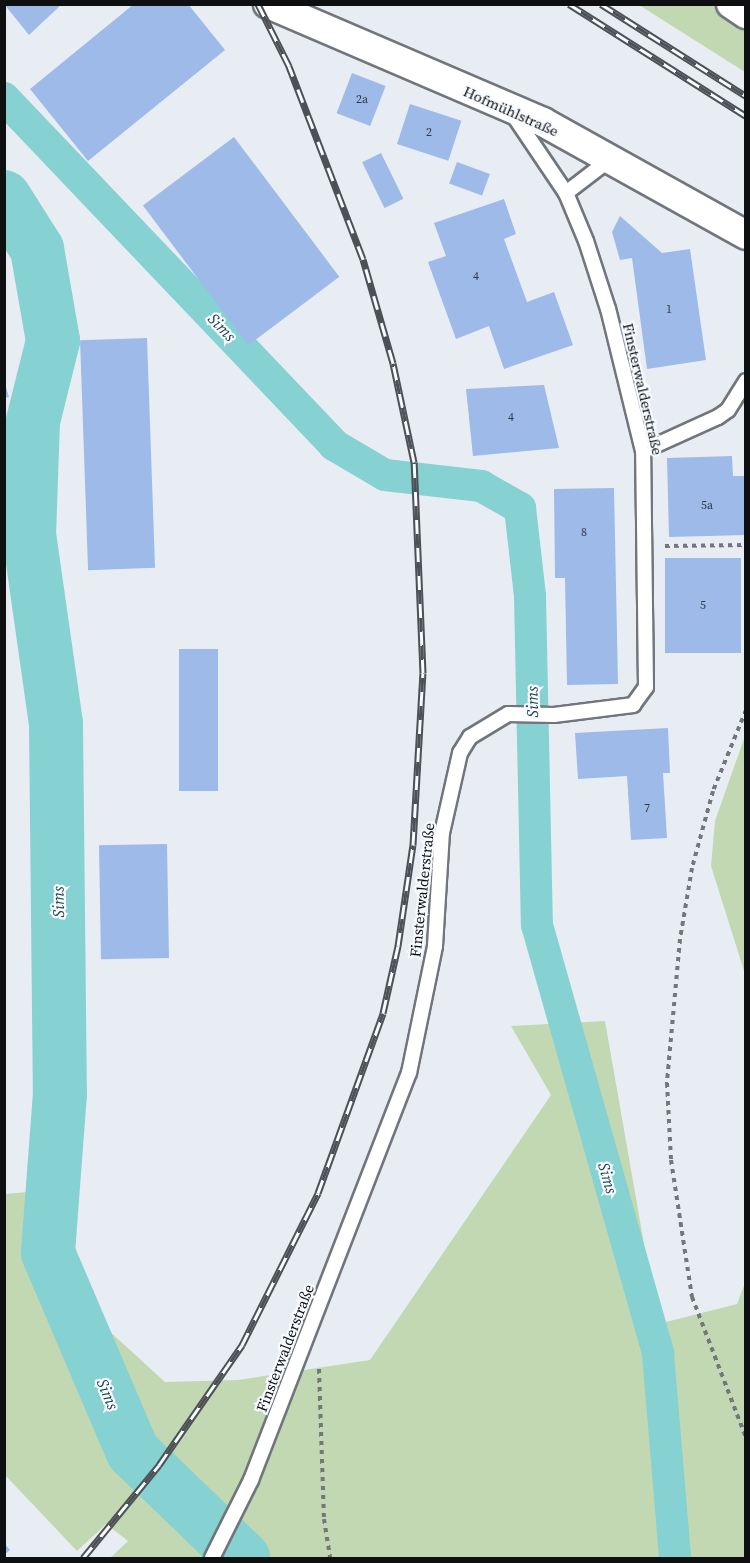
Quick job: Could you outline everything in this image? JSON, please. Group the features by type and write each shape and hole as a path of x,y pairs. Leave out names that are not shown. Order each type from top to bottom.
{"street":[{"name":"Hofmühlstraße","path":"268,4 543,122 746,235"},
{"path":"731,4 746,14"}],"lane":[{"name":"Finsterwalderstraße","path":"212,1558 251,1480 409,1073 435,946 442,834 460,753 470,737 507,714 554,715 633,705 641,698 646,687 644,451 608,309 566,193 508,108"},
{"path":"566,193 609,160"},
{"path":"644,451 718,417 733,403 746,381"}],"path":[{"path":"646,546 746,545"},
{"path":"746,710 713,791 692,868 680,939 667,1083 671,1160 692,1297 746,1438"},
{"path":"318,1359 324,1519 330,1558"}],"green space":[{"path":"639,5 745,5 745,72"},
{"path":"745,736 745,974 711,866 715,821"},
{"path":"605,1021 658,1324 737,1304 745,1283 745,1558 110,1558 128,1541 106,1524 77,1551 5,1475 5,1194 28,1192 107,1329 165,1382 238,1380 370,1360 551,1095 511,1026"}],"building":[{"path":"4,4 62,4 29,35"},
{"path":"134,4 188,4 225,50 88,161 30,89"},
{"path":"352,73 386,86 370,126 337,113"},
{"path":"410,104 461,121 448,161 397,144"},
{"path":"234,137 339,277 248,345 143,206"},
{"path":"381,153 403,199 384,208 362,162"},
{"path":"457,162 490,174 482,196 449,184"},
{"path":"504,199 516,234 504,239 527,302 554,292 573,345 504,369 489,326 456,339 428,262 446,256 434,223"},
{"path":"620,216 662,253 690,249 706,360 647,369 632,258 620,260 612,232"},
{"path":"147,338 155,568 88,570 80,340"},
{"path":"4,381 9,397 4,398"},
{"path":"544,385 559,448 473,456 466,389"},
{"path":"732,456 733,476 746,476 746,535 669,537 667,458"},
{"path":"614,488 618,684 567,685 565,578 555,578 554,489"},
{"path":"665,558 741,558 741,653 665,653"},
{"path":"179,649 218,649 218,791 179,791"},
{"path":"668,728 670,773 663,773 667,838 631,840 627,776 578,779 575,733"},
{"path":"167,844 169,958 101,959 99,845"},
{"path":"4,1543 10,1550 4,1555"}],"waterway":[{"name":"Sims","path":"4,98 334,445 385,475 481,486 520,508 530,596 537,925 658,1354 675,1558"},
{"name":"Sims","path":"4,197 37,249 53,341 33,421 29,534 56,723 60,1093 48,1253 133,1452 243,1558"}],"railway":[{"path":"83,1558 159,1465 242,1345 318,1193 383,1013 398,946 413,845 423,673 414,462 393,363 363,259 289,66 258,4"},
{"path":"569,4 746,116"},
{"path":"601,4 746,96"}]}
